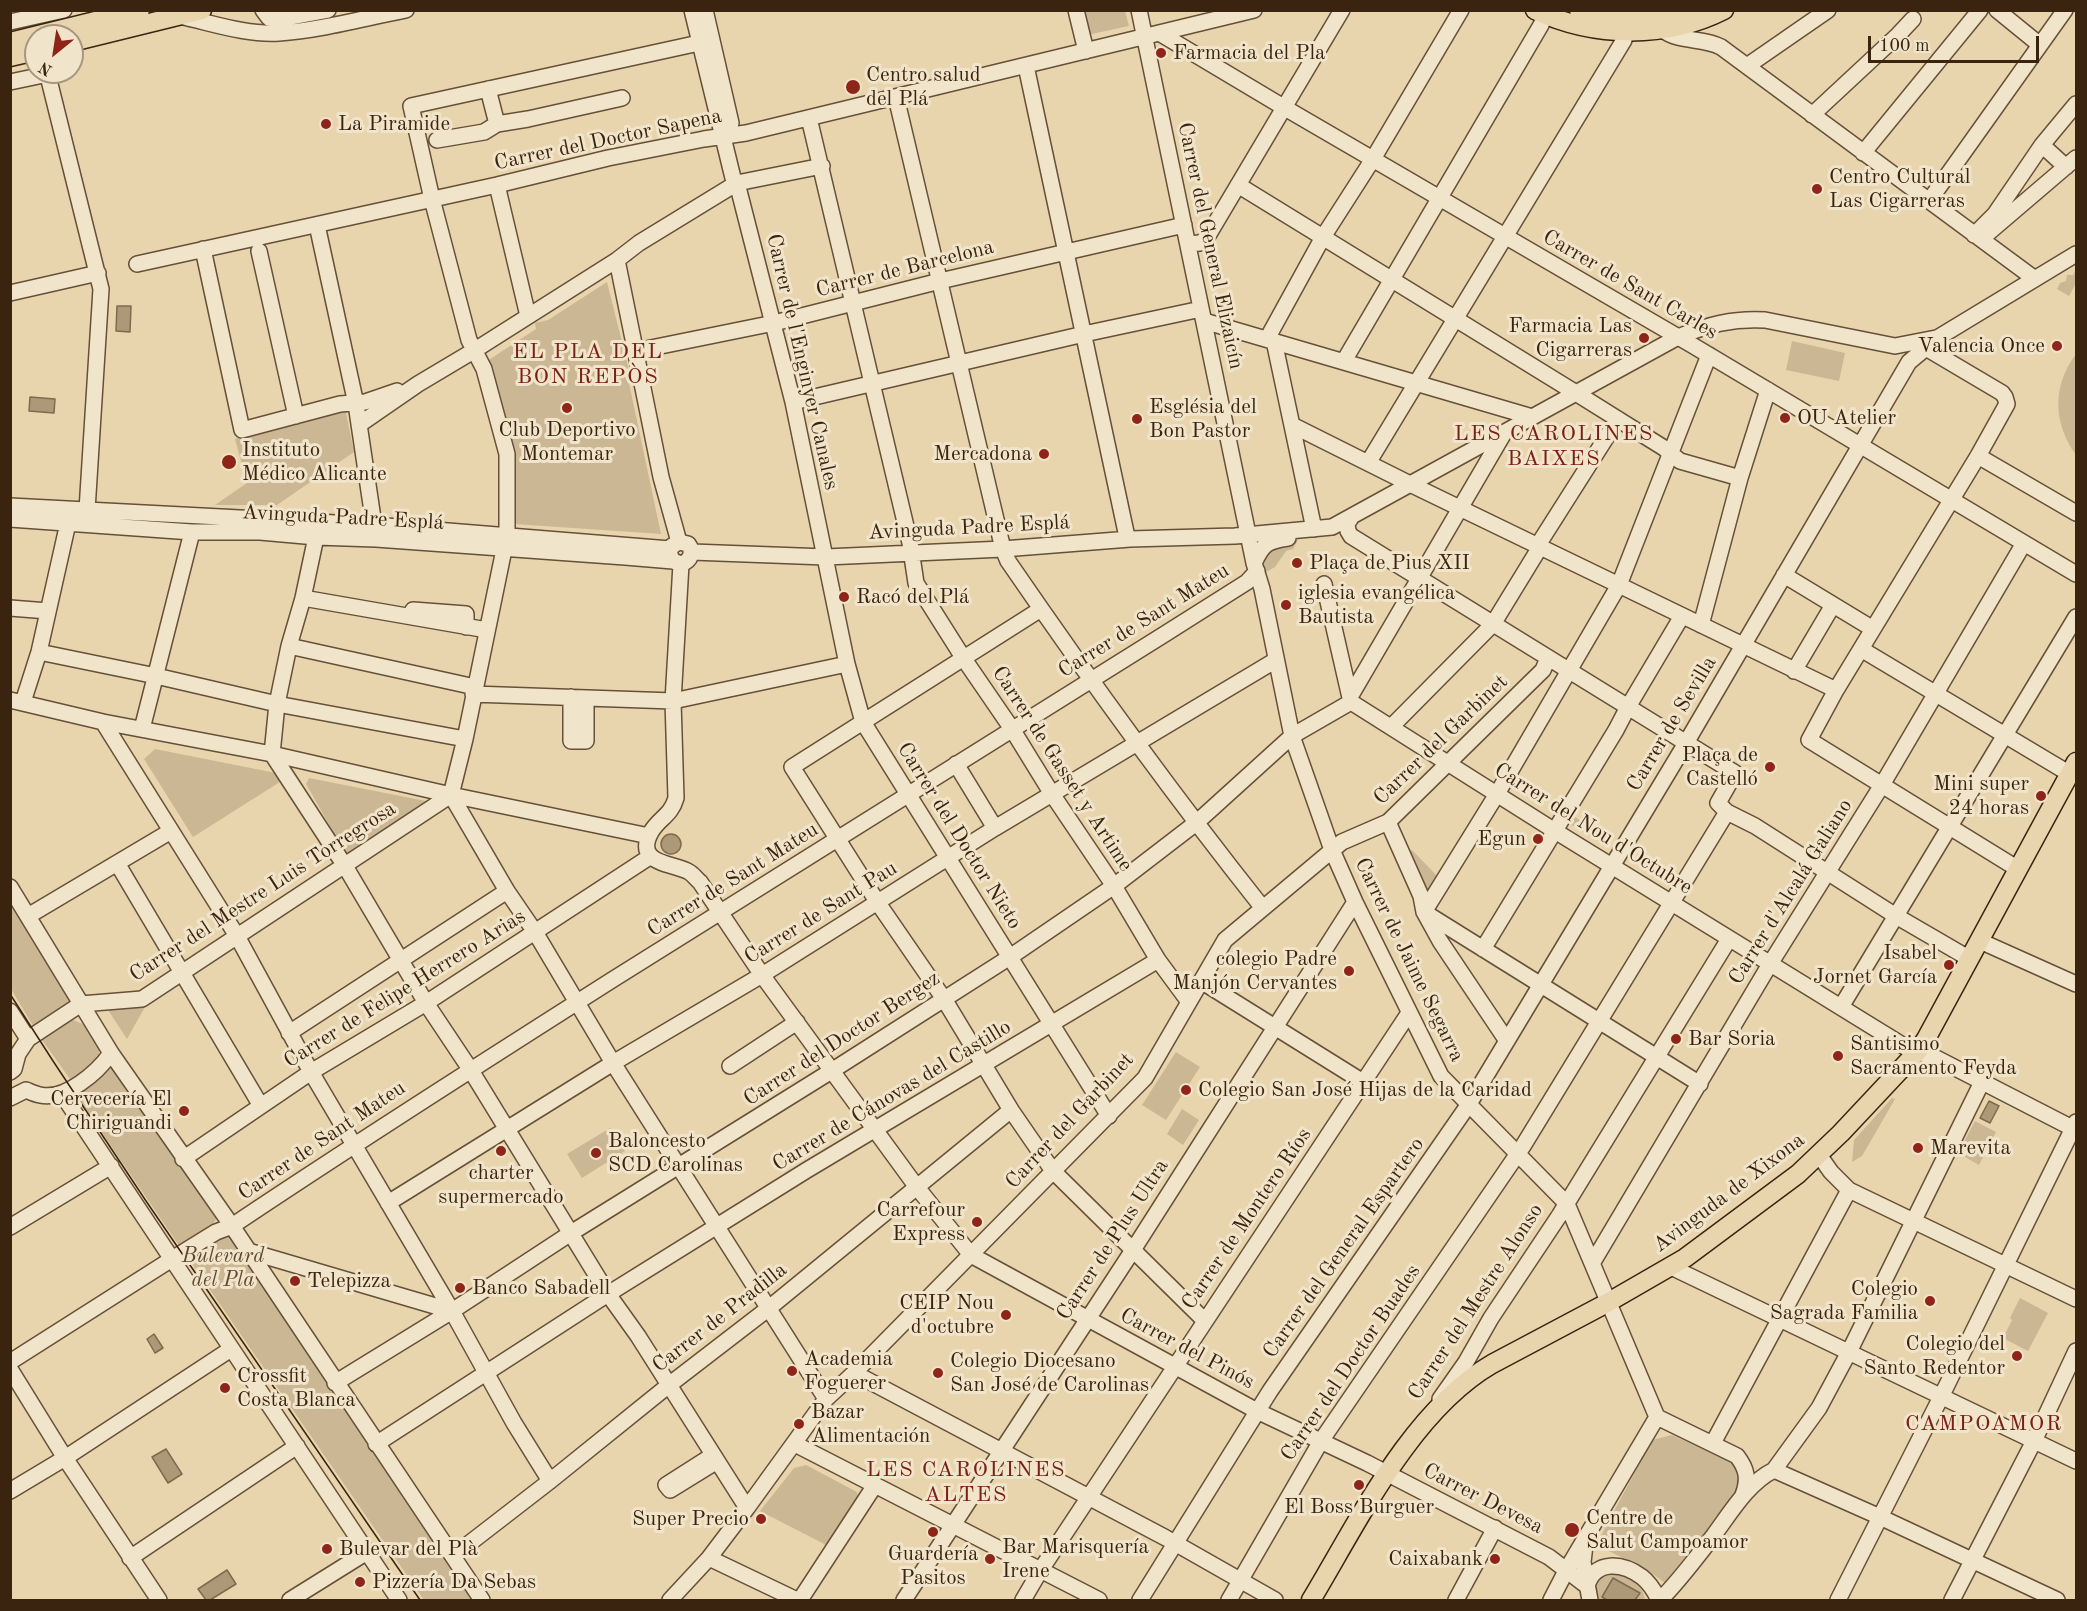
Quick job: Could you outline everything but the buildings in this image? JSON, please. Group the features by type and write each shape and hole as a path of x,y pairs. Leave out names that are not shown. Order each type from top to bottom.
{"main road":[{"path":"10,42 98,15 140,10"},
{"path":"84,39 202,10"},
{"path":"1579,10 1621,24"},
{"path":"1663,23 1691,10"},
{"path":"1540,13 1602,30 1621,24 1663,23 1681,27 1699,22 1724,10"},
{"name":"Avinguda de Xixona","path":"1473,1375 1671,1267 1744,1215 1819,1155 1917,1052 2073,768"},
{"name":"Carrer del Mestre Alonso","path":"1311,1600 1387,1473 1423,1424 1452,1392 1473,1375"}],"street":[{"path":"10,22 64,10"},
{"path":"262,10 269,18 279,19 328,10"},
{"path":"325,26 326,21 331,18 379,10"},
{"path":"179,16 244,31 278,33 406,10"},
{"path":"692,10 723,137"},
{"path":"705,10 731,123 723,137"},
{"path":"1076,10 1086,51"},
{"name":"Carrer del General Elizaicín","path":"1138,10 1249,534"},
{"path":"1144,36 1161,34 1254,10"},
{"path":"1188,244 1200,243 1206,239 1342,10"},
{"path":"1314,529 1271,340 1323,237 1373,159 1461,10"},
{"path":"1747,66 1828,10"},
{"path":"1863,153 1980,10"},
{"path":"1997,10 2040,45"},
{"path":"1929,201 2065,10"},
{"path":"1344,362 1541,25 1540,13"},
{"path":"1812,115 1913,19"},
{"path":"1663,23 1671,36 1711,42 1747,66 2035,279"},
{"path":"1368,463 1624,40 1621,24"},
{"name":"Carrer de Sant Carles","path":"1161,34 1768,390 2076,574"},
{"name":"Carrer del Doctor Sapena","path":"137,264 497,185 608,158 746,133 1144,36"},
{"path":"699,43 411,106 432,199 469,339 484,369 507,454 505,542 465,739 451,795 507,891 535,932 678,1168 826,1399"},
{"path":"1026,66 1125,526 1130,539"},
{"path":"50,84 101,289 87,510"},
{"path":"488,89 497,124"},
{"path":"896,97 1003,549 1008,561 1091,681 1196,823 1262,907"},
{"path":"437,140 484,132 497,124 622,98"},
{"path":"1977,237 2042,145 2076,104"},
{"name":"Carrer de Gasset y Artime","path":"809,118 912,553 916,582 1114,886 1158,960 1189,1002"},
{"name":"Carrer de l'Enginyer Canales","path":"723,137 774,323 826,557"},
{"path":"1977,237 2071,162 2042,145"},
{"path":"360,423 418,384 617,260 639,243 735,181 822,166"},
{"path":"497,185 528,316"},
{"path":"1238,185 1618,419 1680,461 1740,478"},
{"path":"317,225 360,423 374,525"},
{"name":"Carrer de Barcelona","path":"636,351 774,323 939,281 1184,225"},
{"path":"203,249 242,430 340,404 356,404 384,396 409,385 418,384"},
{"path":"259,251 297,416"},
{"name":"Carrer de Sevilla","path":"1469,1104 1686,743 1909,362 1939,337 2076,254"},
{"path":"617,260 676,554 673,701 676,798 673,808 653,829 647,847 651,856 662,865 689,872 700,882 762,975 916,1186 971,1255"},
{"path":"10,293 98,273"},
{"path":"793,402 1084,334 1203,315 1271,340 1532,417"},
{"path":"1255,567 1249,534 1332,527 1678,337 1704,327 1726,321 1765,320 1895,346 1906,354 1909,362"},
{"name":"Carrer de Sevilla","path":"1895,346 1939,337"},
{"path":"1926,348 2002,393 2007,401 2006,408 1836,690 1809,740 2018,869"},
{"path":"1507,1041 1440,941 1424,912 1427,897 1497,794 1619,585 1708,355"},
{"path":"1701,625 1740,478 1768,390"},
{"path":"1391,727 1492,624 1537,552 1538,545 1618,419"},
{"path":"1292,425 1836,690"},
{"path":"1351,700 1505,431"},
{"path":"1978,456 2076,513"},
{"name":"Avinguda Padre Esplá","path":"10,506 374,525 505,542"},
{"path":"1352,516 1347,524 1351,536 1735,773 1718,803 1727,812 1755,826 1896,916 1970,959"},
{"name":"Avinguda Padre Esplá","path":"10,519 192,532 260,532 316,537 505,542 676,554 687,544 692,552 826,557 1249,534"},
{"path":"68,523 39,651 17,701 103,722 272,753 451,795 649,836"},
{"path":"142,729 192,532"},
{"path":"1255,567 1263,546 1273,540 1351,536"},
{"path":"316,537 303,598 288,646 277,704 272,753 345,866 426,1003 508,1129 608,1294 747,1508"},
{"name":"Carrer d'Alcalá Galiano","path":"1593,1262 1770,964 1882,785 2024,543"},
{"name":"Carrer del Doctor Nieto","path":"826,557 847,664 863,722 1109,1116"},
{"name":"Carrer de Jaime Segarra","path":"1255,567 1262,589 1292,736 1332,850 1355,902 1441,1076 1567,1204 1657,1417"},
{"name":"Carrer de Sant Mateu","path":"10,1362 172,1258 216,1232 232,1226 353,1144 470,1069 1247,582 1255,567"},
{"path":"1784,575 1873,629"},
{"path":"1324,584 1351,700"},
{"path":"303,598 487,630"},
{"path":"1794,671 1833,605"},
{"path":"10,608 48,611"},
{"path":"1041,609 792,767 878,903 944,999 1011,1110 1053,1171 1205,1321"},
{"path":"1483,949 1616,730 1682,616"},
{"path":"1841,1007 2076,617"},
{"path":"288,646 474,691 579,698 673,701 847,664"},
{"path":"1861,649 2005,736 2073,768"},
{"path":"39,651 277,704 465,739"},
{"name":"Carrer del Garbinet","path":"670,1600 709,1558 826,1399 1145,1078 1224,940 1342,842 1388,822 1543,670 1548,658"},
{"name":"Carrer de Sant Pau","path":"388,1203 613,1063 762,975 995,828 1276,660"},
{"name":"Carrer del Nou d'Octubre","path":"1351,700 1555,831 1907,1048 1936,1058 2075,1127"},
{"name":"Carrer del Doctor Bergez","path":"335,1383 452,1311 571,1233 833,1071 1010,957 1114,886 1196,823 1292,736 1351,700"},
{"path":"103,722 237,936 311,1072 550,1481"},
{"path":"956,764 995,828"},
{"name":"Carrer del Mestre Luis Torregrosa","path":"28,1039 81,1004 142,999 451,795"},
{"name":"Carrer del Doctor Buades","path":"1229,1600 1321,1441 1517,1154 1727,812"},
{"path":"1388,822 1427,897"},
{"path":"28,916 171,831"},
{"name":"Carrer de Felipe Herrero Arias","path":"183,1159 311,1072 426,1003 651,856"},
{"path":"117,863 261,1106"},
{"path":"10,888 111,1053 232,1226 482,1600"},
{"path":"290,1033 507,891"},
{"name":"Carrer de Plus Ultra","path":"904,1600 1133,1250 1355,902"},
{"path":"1424,912 1700,1084"},
{"name":"Carrer del Mestre Alonso","path":"1423,1424 1466,1362 1491,1318 1567,1204 1729,939"},
{"path":"1980,940 2076,984"},
{"name":"Carrer de Cánovas del Castillo","path":"376,1443 807,1170 1158,960"},
{"path":"1201,981 1363,1082"},
{"path":"10,1011 28,1039 18,1054 12,1071 27,1090 42,1096 62,1094 101,1067 111,1053"},
{"name":"Carrer de Montero Ríos","path":"1023,1600 1174,1367 1409,1013"},
{"path":"730,1066 797,1022"},
{"path":"1553,1597 1608,1565 1617,1565 1643,1577 1660,1600 1680,1580 1742,1497 1764,1475 1774,1470 1820,1408 1982,1082"},
{"path":"10,1098 27,1090"},
{"path":"62,1094 399,1600"},
{"name":"Carrer del General Espartero","path":"1140,1600 1257,1411 1469,1104"},
{"name":"Carrer de Pradilla","path":"453,1556 769,1308 1011,1110"},
{"path":"1838,1600 2075,1127"},
{"path":"1819,1155 1831,1172 1849,1190 2076,1299"},
{"path":"10,1227 111,1166"},
{"path":"1713,1443 1849,1190"},
{"path":"248,1251 452,1311"},
{"name":"Carrer del Pinós","path":"971,1255 1257,1411 1387,1473"},
{"path":"1671,1267 2076,1461"},
{"path":"10,1491 231,1349"},
{"path":"1952,1600 2034,1441 2076,1351"},
{"path":"10,1369 64,1458 159,1600"},
{"path":"854,1373 1175,1544 1275,1600"},
{"path":"1584,1580 1590,1530 1657,1417 1737,1456 1744,1465 1748,1483 1742,1497"},
{"path":"795,1444 1099,1600"},
{"path":"130,1558 297,1446"},
{"path":"1774,1470 2057,1600"},
{"name":"Carrer Devesa","path":"1387,1473 1549,1557 1584,1580"},
{"path":"709,1558 798,1600 875,1485"},
{"path":"1456,1600 1495,1528"},
{"path":"290,1600 367,1552"}],"green space":[{"path":"1082,11 1125,11 1129,26 1087,35"},
{"path":"2076,269 2076,283 2069,296 2057,289 2060,283 2066,281 2067,275 2073,275"},
{"name":"Club Deportivo Montemar","path":"607,282 632,382 629,383 661,534 514,524 487,361 536,329 535,323 548,320"},
{"path":"1792,341 1845,353 1839,381 1786,370"},
{"path":"2076,354 2076,455 2063,430 2058,404 2063,379"},
{"path":"345,408 354,452 277,505 215,505 247,483 235,439"},
{"path":"1298,540 1293,549 1286,551 1275,567 1266,572 1267,575 1263,581 1262,557 1274,546"},
{"path":"155,749 276,773 283,780 193,837 144,759"},
{"path":"309,778 426,801 428,808 352,857 345,853 306,784"},
{"path":"1572,815 1595,830 1591,837 1567,822"},
{"path":"1412,850 1438,877 1429,892 1420,890 1406,855"},
{"path":"10,897 75,1000 35,1029 11,989"},
{"path":"146,1005 127,1039 106,1007"},
{"path":"71,1019 87,1026 99,1046 99,1058 91,1067 70,1079 40,1037"},
{"path":"1176,1052 1200,1067 1166,1120 1142,1105"},
{"name":"Bulevard del Pla","path":"115,1066 217,1218 212,1225 180,1247 74,1092"},
{"path":"1892,1098 1895,1099 1862,1156 1852,1162 1854,1140"},
{"path":"1182,1109 1199,1120 1183,1145 1167,1134"},
{"path":"1975,1121 1996,1132 1979,1165 1958,1153"},
{"name":"Baloncesto SCD Carolinas","path":"610,1128 625,1151 582,1178 567,1154"},
{"name":"Bulevard del Pla","path":"230,1237 475,1600 424,1600 188,1258 218,1238"},
{"path":"2020,1298 2048,1313 2028,1351 2003,1338"},
{"path":"1672,1435 1731,1462 1739,1473 1740,1488 1665,1583 1646,1569 1596,1545 1652,1440"},
{"path":"806,1465 857,1492 859,1501 828,1546 760,1511 794,1468"},
{"path":"1614,1573 1634,1582 1642,1590 1645,1600 1600,1600 1596,1591 1598,1583 1604,1576"}],"shaded area":[{"path":"117,306 131,306 130,332 116,331"},
{"path":"30,397 55,399 54,413 29,411"},
{"path":"671,834 678,837 681,844 678,851 671,854 664,851 661,844 664,837"},
{"path":"1989,1101 1999,1106 1990,1123 1980,1118"},
{"path":"154,1334 163,1348 155,1353 147,1339"},
{"path":"166,1449 182,1474 168,1483 152,1457"},
{"path":"227,1570 236,1584 210,1600 206,1600 198,1589"},
{"path":"1613,1578 1640,1593 1635,1600 1607,1600 1602,1597"}],"tram line":[{"path":"10,994 146,1201 420,1600"}],"place":[{"name":"Farmacia del Pla","path":"1161,53"},
{"name":"Centro salud del Plá","path":"853,87"},
{"name":"La Piramide","path":"326,124"},
{"name":"Centro Cultural Las Cigarreras","path":"1817,189"},
{"name":"Farmacia Las Cigarreras","path":"1644,338"},
{"name":"Valencia Once","path":"2057,346"},
{"name":"Club Deportivo Montemar","path":"567,408"},
{"name":"OU Atelier","path":"1785,418"},
{"name":"Església del Bon Pastor","path":"1137,419"},
{"name":"Mercadona","path":"1044,454"},
{"name":"Instituto Médico Alicante","path":"229,462"},
{"name":"Plaça de Pius XII","path":"1297,563"},
{"name":"Racó del Plá","path":"844,597"},
{"name":"iglesia evangélica Bautista","path":"1286,605"},
{"name":"Plaça de Castelló","path":"1770,767"},
{"name":"Mini super 24 horas","path":"2041,796"},
{"name":"Egun","path":"1538,839"},
{"name":"Isabel Jornet García","path":"1949,965"},
{"name":"colegio Padre Manjón Cervantes","path":"1349,971"},
{"name":"Bar Soria","path":"1676,1039"},
{"name":"Santisimo Sacramento Feyda","path":"1838,1056"},
{"name":"Colegio San José Hijas de la Caridad","path":"1186,1090"},
{"name":"Cervecería El Chiriguandi","path":"184,1111"},
{"name":"Marevita","path":"1918,1148"},
{"name":"charter supermercado","path":"501,1151"},
{"name":"Baloncesto SCD Carolinas","path":"596,1153"},
{"name":"Carrefour Express","path":"977,1222"},
{"name":"Telepizza","path":"295,1281"},
{"name":"Banco Sabadell","path":"460,1288"},
{"name":"Colegio Sagrada Familia","path":"1930,1301"},
{"name":"CEIP Nou d'octubre","path":"1006,1315"},
{"name":"Colegio del Santo Redentor","path":"2017,1356"},
{"name":"Academia Foguerer","path":"792,1371"},
{"name":"Colegio Diocesano San José de Carolinas","path":"938,1373"},
{"name":"Crossfit Costa Blanca","path":"225,1388"},
{"name":"Bazar Alimentación","path":"799,1424"},
{"name":"El Boss Burguer","path":"1359,1485"},
{"name":"Super Precio","path":"761,1519"},
{"name":"Centre de Salut Campoamor","path":"1572,1530"},
{"name":"Guardería Pasitos","path":"933,1532"},
{"name":"Bulevar del Plà","path":"327,1549"},
{"name":"Bar Marisquería Irene","path":"990,1559"},
{"name":"Caixabank","path":"1495,1559"},
{"name":"Pizzería Da Sebas","path":"360,1582"}],"district":[{"name":"EL PLA DEL BON REPÒS","path":"588,364"},
{"name":"LES CAROLINES BAIXES","path":"1554,446"},
{"name":"CAMPOAMOR","path":"1984,1424"},
{"name":"LES CAROLINES ALTES","path":"966,1482"}]}
